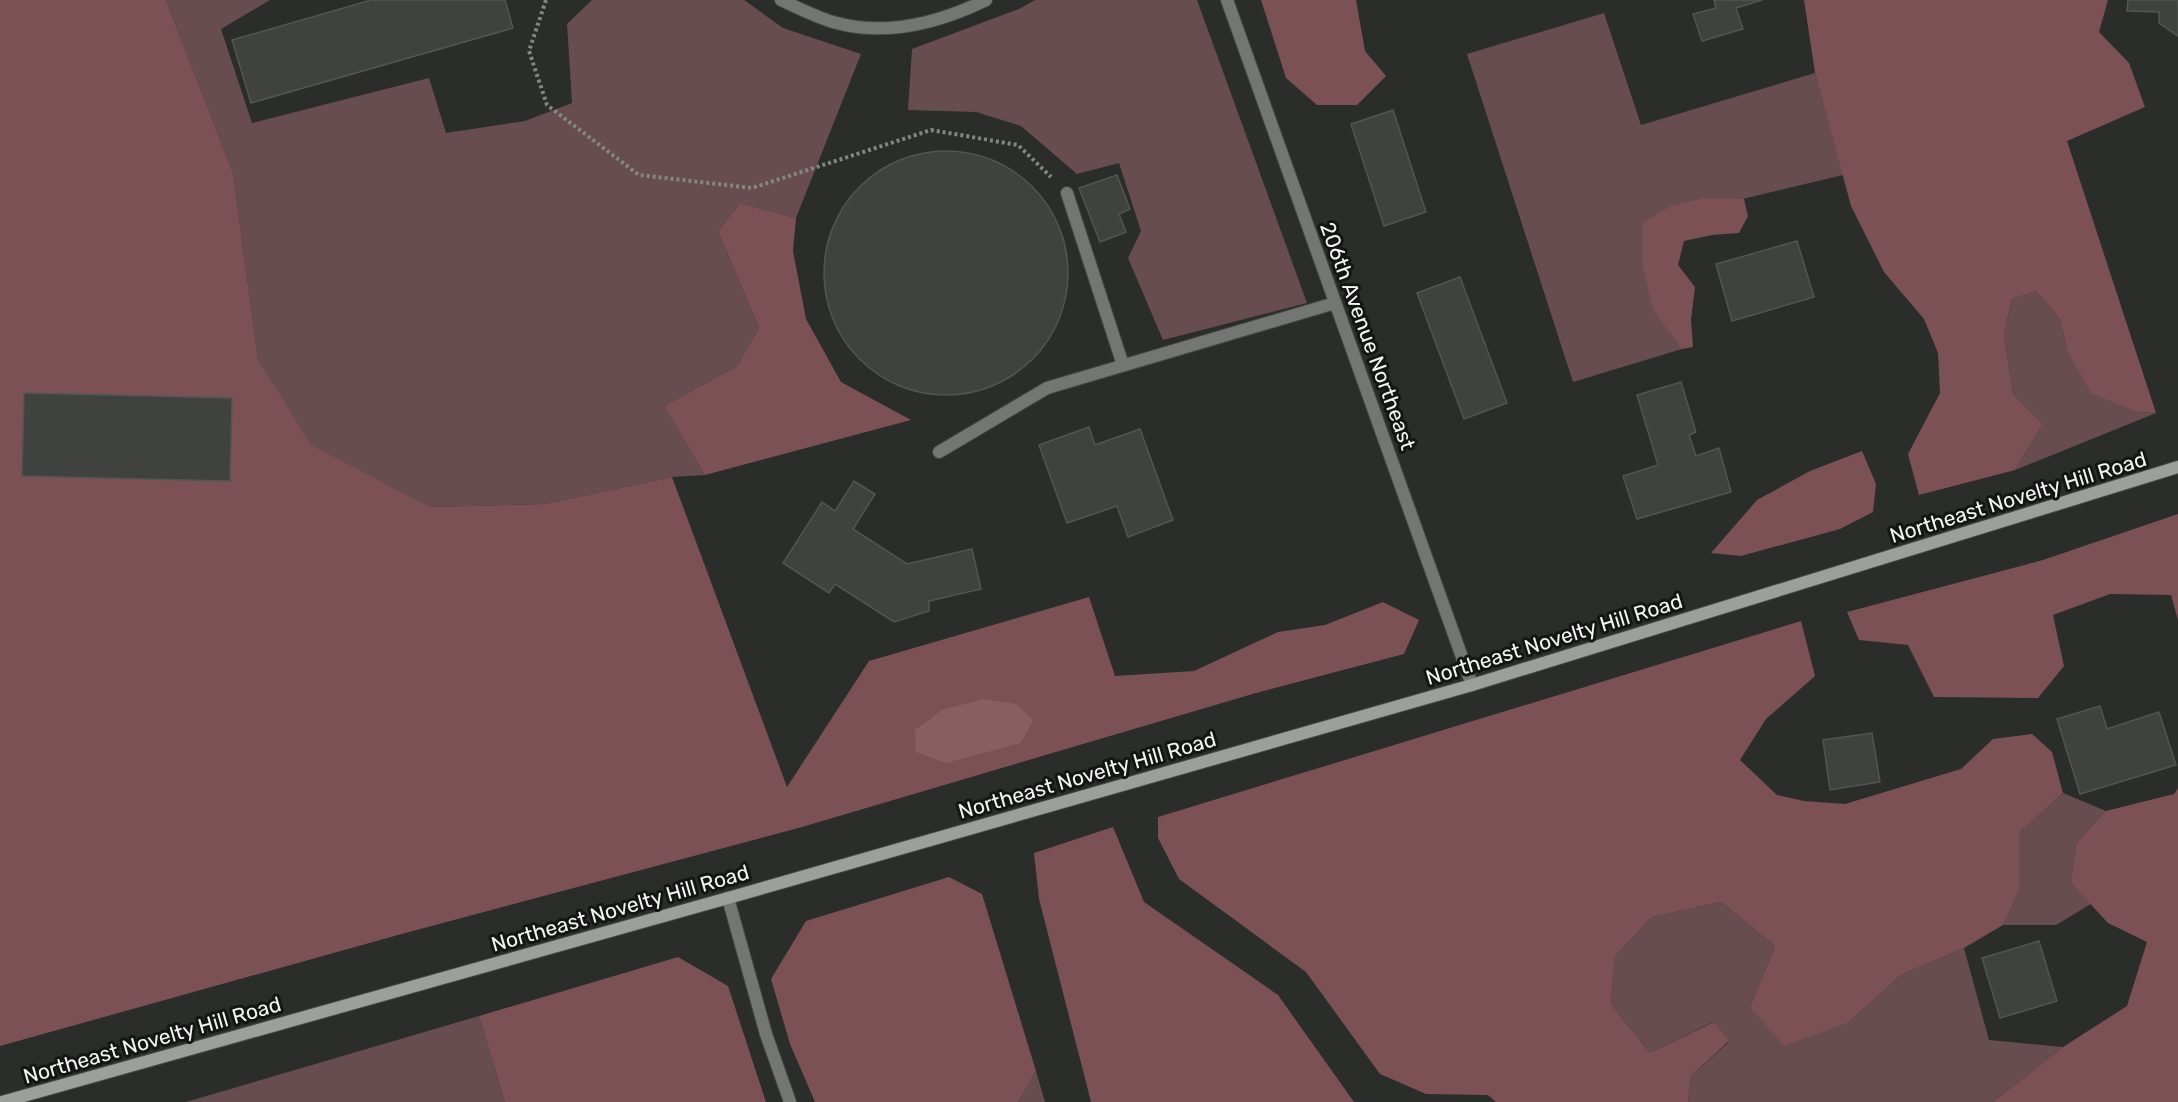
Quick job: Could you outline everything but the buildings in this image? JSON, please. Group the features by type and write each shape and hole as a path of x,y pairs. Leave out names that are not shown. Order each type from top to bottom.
{"main road":[{"name":"Northeast Novelty Hill Road","path":"2,1102 728,898 1472,685 2178,467"}],"street":[{"path":"782,0 832,22 867,28 910,27 986,0"},
{"name":"206th Avenue Northeast","path":"1227,0 1472,685"},
{"path":"1067,193 1123,365"},
{"path":"939,452 1047,388 1335,303"},
{"path":"728,898 766,1034 790,1102"}],"path":[{"path":"546,0 530,51 547,105 639,175 752,188 931,130 1018,145 1067,193"}],"shaded area":[{"path":"0,0 166,0 233,173 258,359 311,445 430,507 544,504 672,477 787,787 869,661 1089,597 1115,676 1194,671 1278,632 1325,625 1383,602 1419,620 1404,654 1256,693 802,827 398,935 0,1046"},
{"path":"166,0 270,0 221,29 252,123 429,78 446,133 525,121 572,103 567,24 592,0 744,0 783,28 861,54 796,218 740,203 718,231 759,328 737,366 664,406 705,475 672,477 544,504 429,507 310,445 258,359 233,173"},
{"path":"1035,0 1197,0 1307,303 1163,340 1128,258 1141,231 1119,163 1077,174 1021,126 976,112 908,110 912,49 1019,9"},
{"path":"1261,0 1356,0 1365,51 1386,76 1357,105 1317,105 1286,78"},
{"path":"1804,0 2108,0 2099,32 2129,63 2145,107 2067,141 2156,413 2137,412 2091,393 2067,350 2060,319 2036,291 2012,299 2004,334 2013,394 2043,424 2015,470 1919,495 1908,454 1940,393 1938,353 1924,319 1884,272 1851,206 1815,73"},
{"path":"1604,13 1641,125 1815,73 1843,175 1642,223 1682,349 1573,382 1467,54"},
{"path":"1705,198 1744,199 1748,216 1739,233 1712,235 1684,241 1678,265 1695,287 1691,320 1693,347 1682,349 1653,310 1642,263 1642,223 1671,206"},
{"path":"740,203 796,218 793,251 806,319 841,382 911,420 705,475 664,406 737,366 759,328 718,231"},
{"path":"2036,291 2060,319 2067,350 2137,412 2156,413 2015,470 2043,424 2013,394 2004,334 2012,299"},
{"path":"1862,451 1876,484 1873,512 1840,529 1741,556 1711,553 1757,500 1810,471"},
{"path":"2178,514 2178,620 2171,595 2110,594 2053,615 2064,666 2038,698 1934,697 1908,645 1859,640 1847,612 2043,560"},
{"path":"1801,621 1815,676 1766,719 1740,760 1777,795 1804,801 1845,804 1961,769 1993,739 2032,734 2052,752 2063,793 2019,833 2019,891 2003,925 1964,948 1901,975 1849,1022 1784,1046 1750,1007 1775,946 1721,902 1652,917 1615,956 1611,1004 1650,1053 1714,1022 1729,1041 1691,1076 1688,1102 1496,1102 1488,1095 1426,1094 1380,1074 1306,972 1179,879 1158,838 1158,817"},
{"path":"983,699 1016,704 1033,720 1021,743 946,763 916,752 915,730 942,710"},
{"path":"2178,788 2178,1102 1993,1102 2063,1047 2127,1006 2147,942 2108,923 2071,883 2076,843 2106,811 2174,794"},
{"path":"2063,793 2106,811 2076,843 2071,883 2091,904 2056,925 2003,925 2019,891 2019,833"},
{"path":"1113,827 1144,902 1278,995 1354,1102 1091,1102 1039,899 1034,853"},
{"path":"949,877 982,894 1036,1071 1018,1102 815,1102 790,1044 771,979 806,921"},
{"path":"1721,902 1775,946 1750,1007 1849,1022 1901,975 1964,948 1989,1040 2063,1047 1993,1102 1688,1102 1691,1076 1729,1042 1713,1022 1650,1053 1611,1004 1615,956 1652,917"},
{"path":"678,957 728,986 766,1102 505,1102 479,1016"},
{"path":"479,1016 505,1102 186,1102"},
{"path":"1036,1071 1045,1102 1018,1102"}]}
